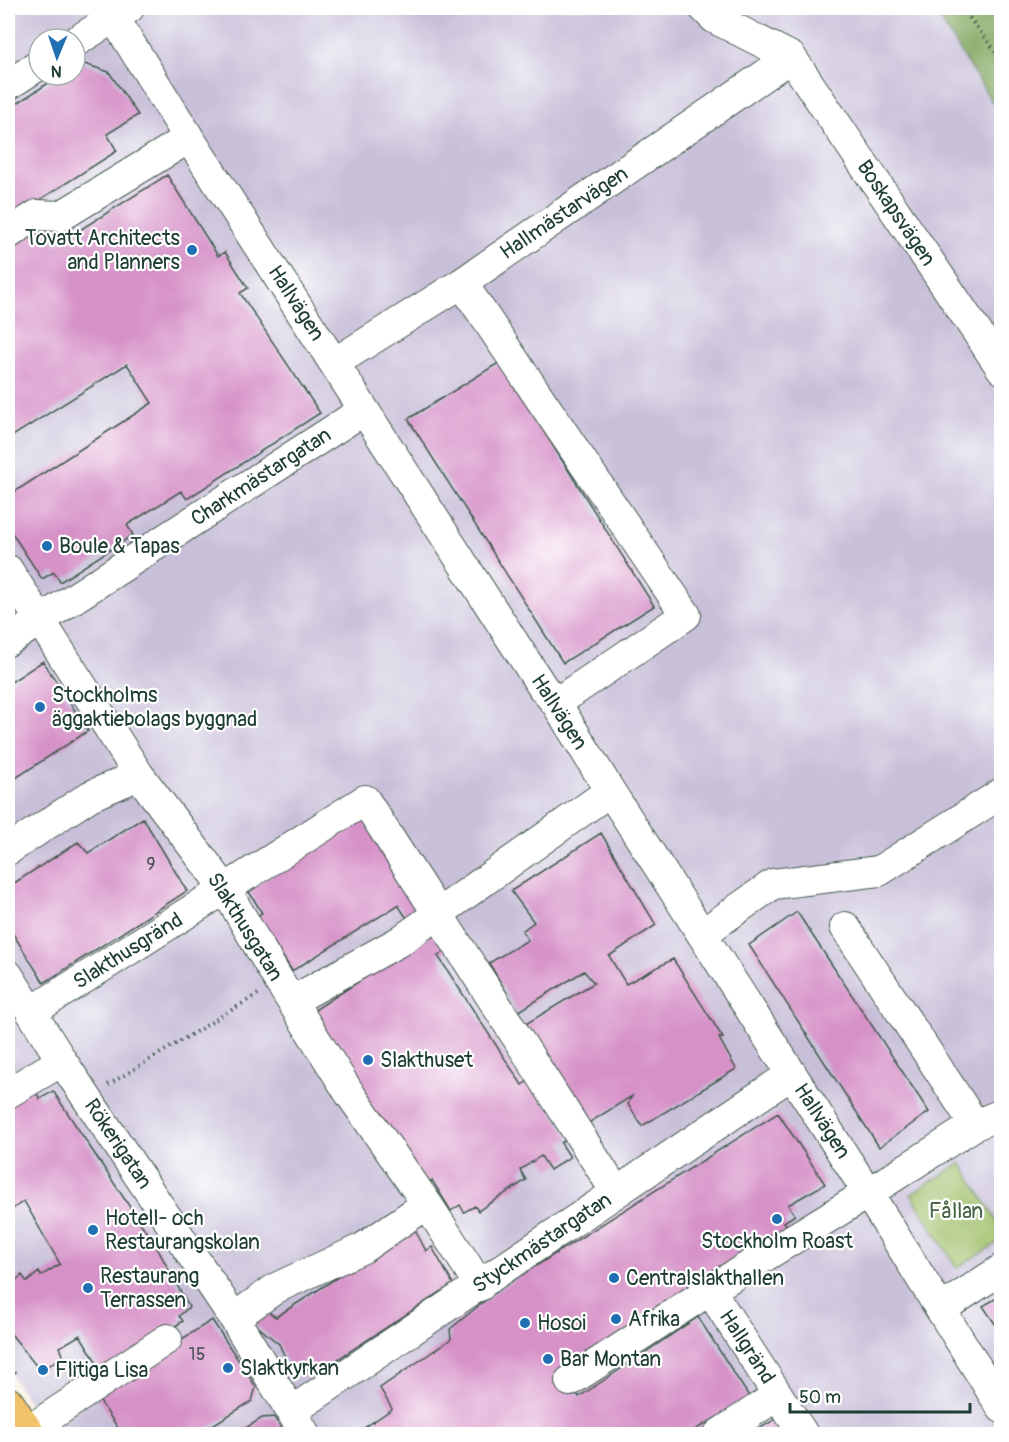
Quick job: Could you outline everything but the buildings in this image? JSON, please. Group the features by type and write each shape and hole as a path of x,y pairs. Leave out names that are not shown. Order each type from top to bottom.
{"main road":[{"path":"8,1404 27,1433"}],"street":[{"path":"704,8 714,18 791,57"},
{"name":"Hallvägen","path":"87,33 117,11 189,138 543,688 556,704 868,1193 1002,1408"},
{"name":"Hallmästarvägen","path":"334,363 462,283 791,57"},
{"name":"Boskapsvägen","path":"791,57 1002,369"},
{"path":"8,85 27,73"},
{"path":"8,234 37,215 61,216 189,138"},
{"path":"462,283 686,615 556,704"},
{"name":"Charkmästargatan","path":"8,641 364,411"},
{"name":"Slakthusgatan","path":"8,570 138,775 225,889 350,1094 427,1204 480,1286"},
{"path":"8,850 90,796 138,775"},
{"path":"286,991 344,971 400,941 610,791"},
{"path":"702,934 773,884 879,871 1002,793"},
{"name":"Slakthusgränd","path":"31,1012 365,800 439,914"},
{"path":"439,914 616,1192"},
{"path":"570,1381 710,1290 988,1120 845,927"},
{"name":"Rökerigatan","path":"8,975 234,1318 299,1423"},
{"path":"8,1093 62,1060"},
{"name":"Styckmästargatan","path":"299,1423 480,1286 792,1074"},
{"path":"234,1318 276,1288 363,1248 427,1204"},
{"path":"941,1309 1002,1269"},
{"name":"Hallgränd","path":"710,1290 803,1434"},
{"path":"27,1433 167,1339"},
{"path":"719,1434 778,1395"}],"path":[{"path":"962,8 1002,60"},
{"path":"88,1097 286,991"}],"shaded area":[{"path":"8,8 934,8 1002,113 1001,1434 49,1434 8,1370"}],"green space":[{"path":"933,8 1001,8 1001,116"},
{"name":"Fållan","path":"961,1163 1001,1228 1002,1240 957,1268 911,1194"}],"place":[{"name":"Tovatt Architects and Planners","path":"192,250"},
{"name":"Boule & Tapas","path":"47,546"},
{"name":"Stockholms äggaktiebolags byggnad","path":"40,707"},
{"name":"Slakthuset","path":"368,1060"},
{"name":"Stockholm Roast","path":"777,1219"},
{"name":"Hotell- och Restaurangskolan","path":"93,1230"},
{"name":"Centralslakthallen","path":"614,1278"},
{"name":"Restaurang Terrassen","path":"88,1288"},
{"name":"Afrika","path":"616,1319"},
{"name":"Hosoi","path":"525,1323"},
{"name":"Bar Montan","path":"548,1359"},
{"name":"Slaktkyrkan","path":"228,1368"},
{"name":"Flitiga Lisa","path":"43,1370"}]}
